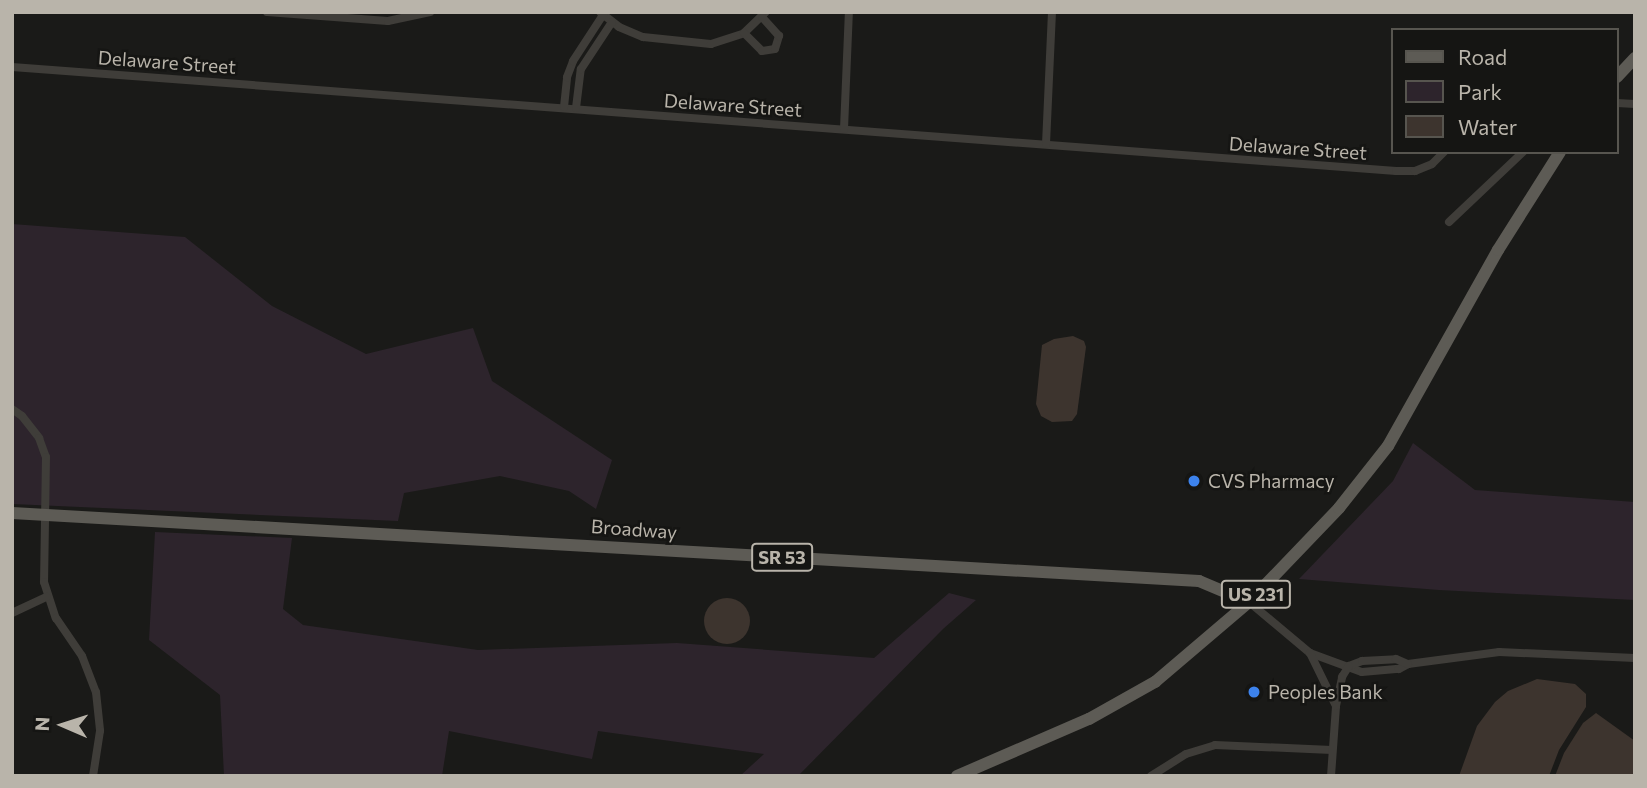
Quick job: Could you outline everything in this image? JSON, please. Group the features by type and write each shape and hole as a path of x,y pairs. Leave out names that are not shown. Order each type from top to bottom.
{"main road":[{"path":"1619,74 1635,58"},
{"name":"US 231","path":"957,776 1029,747 1116,705 1154,682 1249,602 1339,508 1388,446 1498,250 1559,154"},
{"name":"Broadway","path":"12,513 1199,581 1249,602"}],"street":[{"path":"267,12 388,21 430,12"},
{"path":"844,129 849,12"},
{"path":"1045,144 1052,12"},
{"path":"564,107 567,77 573,61 602,14 643,37 711,44 744,33 764,15 779,36 775,49 762,51 744,33"},
{"path":"576,108 581,69 612,22"},
{"name":"Delaware Street","path":"12,66 1396,171 1415,171 1432,164 1442,154"},
{"path":"1449,222 1521,154"},
{"path":"12,409 22,416 39,438 46,457 42,564 47,597 56,618 82,656 96,692 100,731 93,776"},
{"path":"12,614 47,597"},
{"path":"1249,602 1310,653 1349,666"},
{"path":"1331,776 1336,706 1342,677 1349,666 1362,661 1396,659 1408,664 1499,652 1635,658"},
{"path":"1310,653 1336,706"},
{"path":"1151,776 1186,754 1215,745 1332,750"}],"green space":[{"path":"12,224 185,237 272,306 366,354 473,328 492,381 612,460 596,509 569,491 500,476 404,493 398,521 12,504"},
{"path":"1413,443 1475,490 1635,502 1635,600 1439,590 1299,579 1393,481"},
{"path":"155,532 292,538 283,609 303,625 478,650 677,643 874,658 949,593 976,600 943,629 798,776 740,776 764,754 598,731 592,759 449,731 442,776 224,776 220,695 149,640"}],"water":[{"path":"1073,336 1084,341 1086,347 1077,414 1072,421 1052,422 1041,416 1036,404 1042,345 1054,339"},
{"path":"727,598 736,599 743,605 749,612 749,630 743,637 736,643 727,644 718,643 711,637 705,630 704,621 705,612 711,605 718,599"},
{"path":"1537,679 1575,684 1586,694 1586,707 1559,750 1549,776 1459,776 1477,726 1495,702 1508,691"},
{"path":"1596,713 1635,741 1635,776 1555,776 1564,753 1583,723"}],"place":[{"name":"CVS Pharmacy","path":"1194,481"},
{"name":"Peoples Bank","path":"1254,692"}]}
